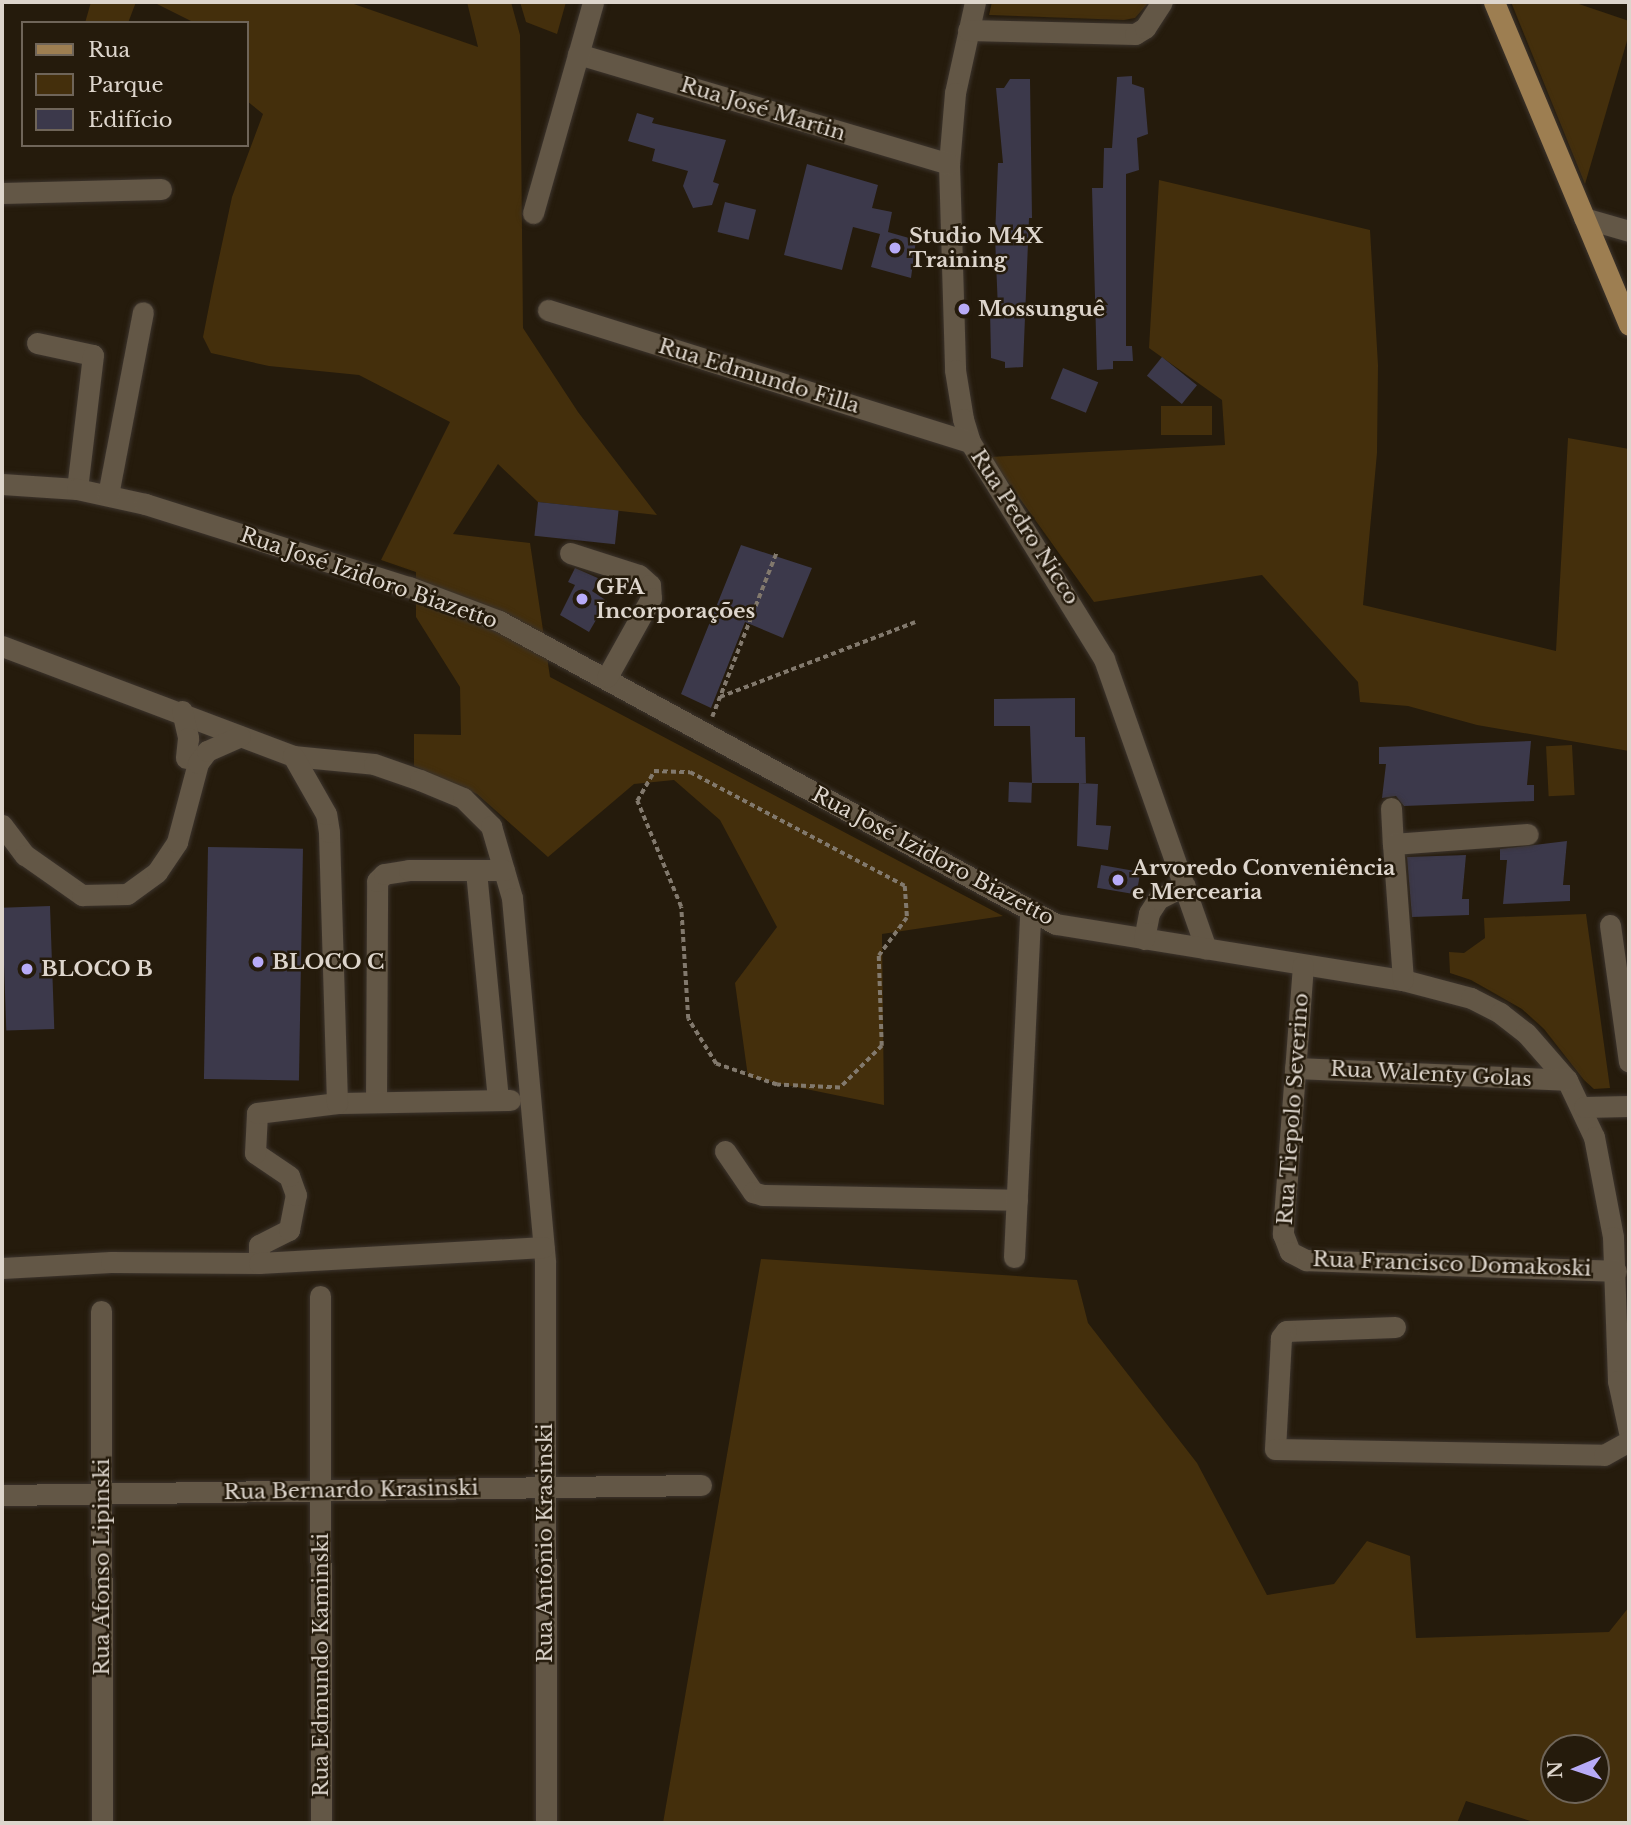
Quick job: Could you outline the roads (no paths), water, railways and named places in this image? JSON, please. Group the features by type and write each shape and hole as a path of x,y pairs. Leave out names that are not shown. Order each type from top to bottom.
{"main road":[{"path":"1494,2 1629,325"}],"street":[{"path":"533,213 593,2"},
{"name":"Rua Pedro Nicco","path":"975,2 968,30 948,164 955,370 970,442 1091,633 1113,680 1206,949"},
{"path":"968,30 1135,34 1145,28 1162,2"},
{"name":"Rua José Martin","path":"578,54 948,164"},
{"path":"2,193 161,189"},
{"path":"1584,218 1629,231"},
{"name":"Rua Edmundo Filla","path":"548,310 970,442"},
{"path":"108,495 143,312"},
{"path":"37,343 93,355 77,489"},
{"name":"Rua José Izidoro Biazetto","path":"2,484 77,489 108,495 457,604 607,677 1056,924 1403,980 1471,998 1500,1013 1526,1033 1567,1080 1584,1107 1602,1170 1616,1271 1619,1391 1629,1433"},
{"path":"570,553 639,575 650,585 650,598 607,677"},
{"name":"Rua Antônio Krasinski","path":"2,646 182,711 293,756 374,764 463,798 491,826 512,898 544,1255 546,1823"},
{"path":"182,711 187,725 186,758"},
{"path":"2,825 25,855 82,895 127,894 157,872 177,842 198,763 207,751 240,736"},
{"path":"293,756 328,823 337,1103"},
{"path":"1391,808 1403,980"},
{"path":"1393,844 1528,834"},
{"path":"376,1101 377,881 384,874 409,870 504,870"},
{"path":"476,871 498,1100"},
{"path":"1144,939 1149,914 1158,899 1185,884"},
{"path":"1014,1257 1030,912"},
{"path":"1610,925 1629,1062"},
{"name":"Rua Tiepolo Severino","path":"1290,1252 1283,1234 1303,965"},
{"name":"Rua Walenty Golas","path":"1296,1068 1567,1080"},
{"path":"259,1263 259,1245 289,1230 296,1195 289,1176 254,1153 257,1113 376,1101 530,1100"},
{"path":"1584,1107 1629,1106"},
{"path":"725,1151 753,1192 763,1195 895,1194 1017,1200"},
{"name":"Rua Francisco Domakoski","path":"1290,1252 1306,1260 1616,1271"},
{"path":"2,1268 111,1262 259,1263 544,1255"},
{"name":"Rua Edmundo Kaminski","path":"320,1296 321,1823"},
{"name":"Rua Afonso Lipinski","path":"101,1311 102,1823"},
{"path":"1395,1327 1286,1331 1281,1338 1275,1449 1604,1455 1629,1441"},
{"name":"Rua Bernardo Krasinski","path":"2,1495 701,1485"}],"place":[{"name":"Studio M4X Training","path":"895,248"},
{"name":"Mossunguê","path":"964,309"},
{"name":"GFA Incorporações","path":"582,599"},
{"name":"Arvoredo Conveniência e Mercearia","path":"1118,880"},
{"name":"BLOCO C","path":"258,962"},
{"name":"BLOCO B","path":"27,969"}]}
